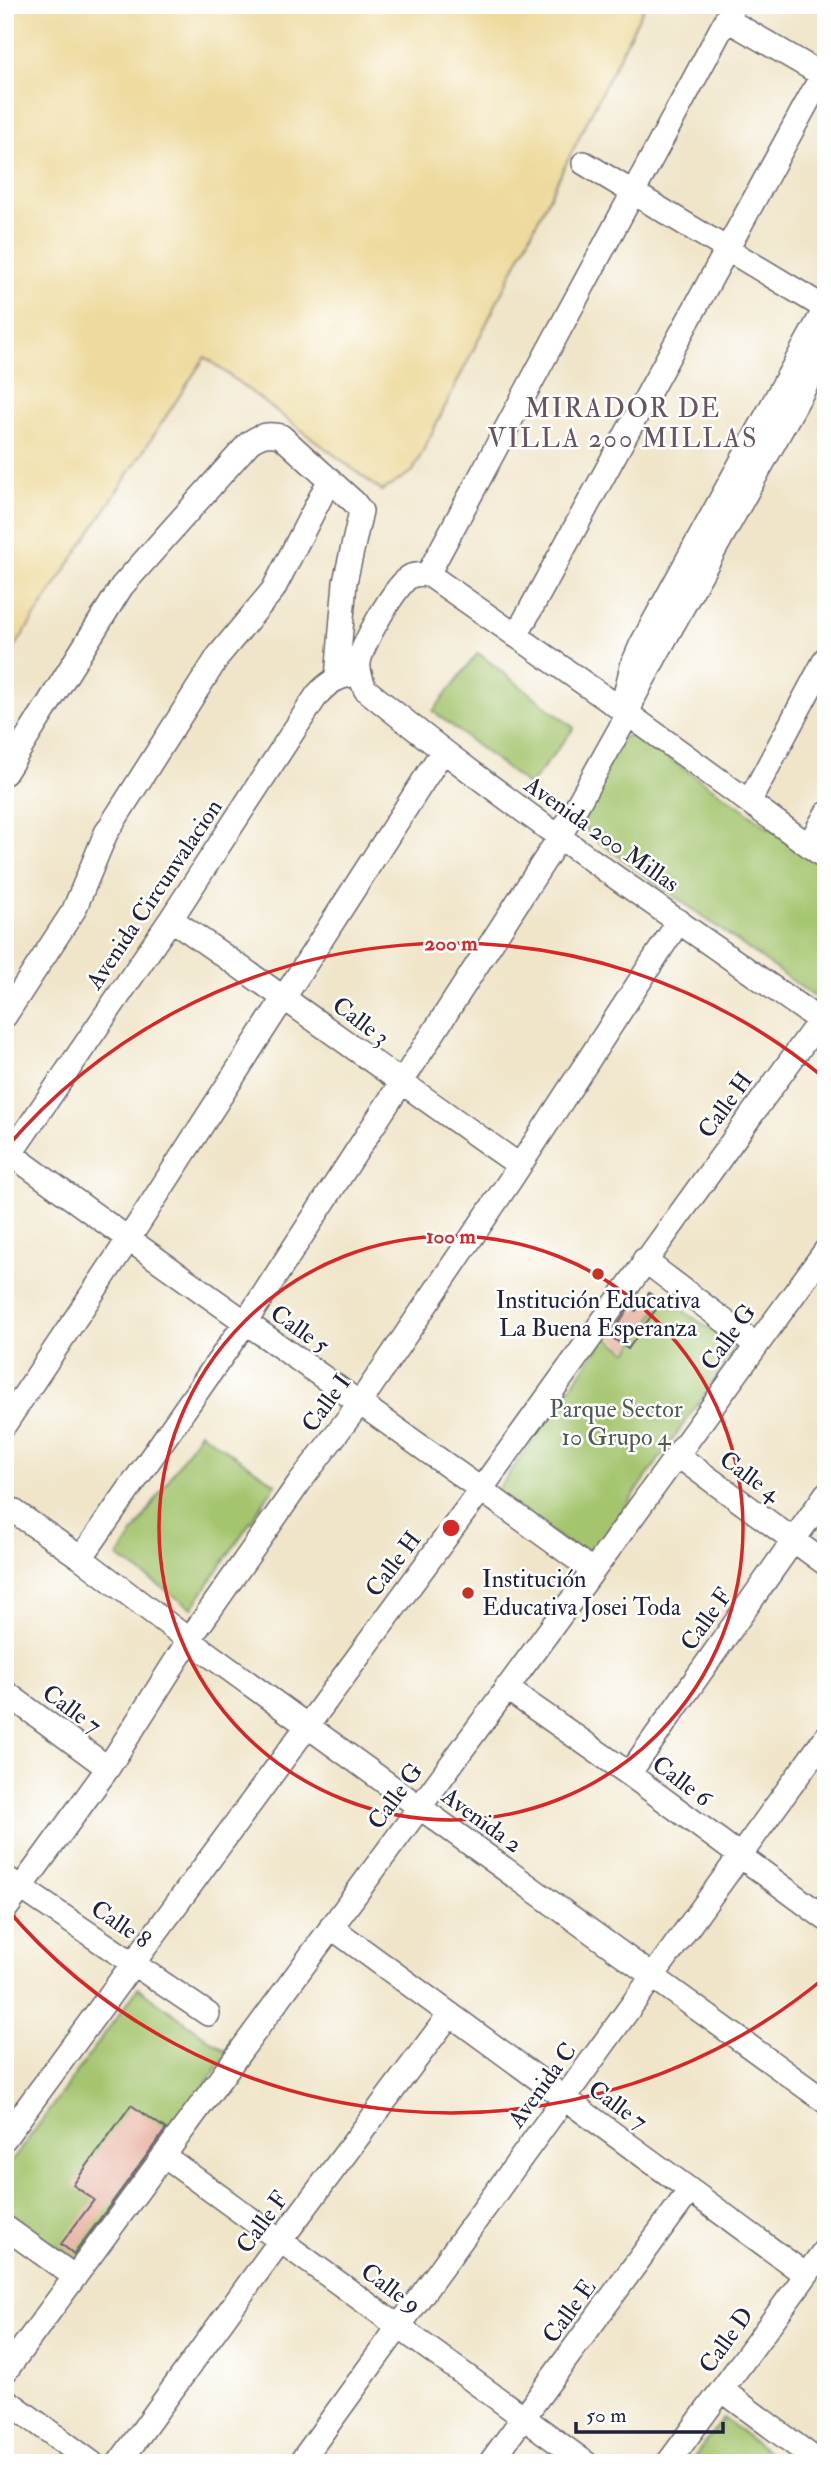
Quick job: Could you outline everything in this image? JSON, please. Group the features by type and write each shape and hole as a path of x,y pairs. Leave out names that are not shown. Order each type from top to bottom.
{"street":[{"path":"428,574 730,12 825,73 516,636"},
{"path":"584,163 825,308 641,645 626,686 624,703 628,714"},
{"path":"81,1558 245,1323 559,838 628,714 654,659 826,349"},
{"path":"5,773 122,586 258,436 270,433 281,436 330,479 361,511 345,582 349,677"},
{"path":"5,1016 74,910 106,834 219,655 273,590 330,479"},
{"path":"349,677 399,587 412,576 428,574 628,714 817,852 826,814"},
{"path":"749,802 826,658"},
{"name":"Avenida 200 Millas","path":"349,677 442,751 559,838 823,1023"},
{"name":"Avenida Circunvalacion","path":"8,1158 317,695 327,684 349,677"},
{"path":"5,1424 128,1240 442,751"},
{"name":"Calle 3","path":"170,919 284,996 401,1083 519,1165"},
{"name":"Calle I","path":"5,1910 13,1882 108,1768 189,1640 299,1483 359,1404 679,920"},
{"name":"Calle H","path":"5,2138 482,1488 645,1261 823,1023"},
{"name":"Calle 5","path":"8,1158 482,1488 593,1571"},
{"name":"Calle G","path":"5,2372 826,1250"},
{"path":"645,1261 755,1344"},
{"name":"Calle 4","path":"677,1455 826,1564"},
{"name":"Calle F","path":"629,1774 826,1494"},
{"name":"Avenida 2","path":"5,1505 826,2102"},
{"name":"Calle 6","path":"506,1688 629,1774 826,1919"},
{"name":"Calle 7","path":"5,1692 108,1768"},
{"name":"Avenida C","path":"300,2463 826,1737"},
{"name":"Calle 8","path":"13,1882 208,2014"},
{"name":"Calle 7","path":"331,1927 806,2276"},
{"name":"Calle F","path":"119,2463 450,2014"},
{"name":"Calle 9","path":"164,2156 586,2463"},
{"name":"Calle E","path":"490,2463 690,2190"},
{"path":"5,2227 75,2277"},
{"name":"Calle D","path":"668,2463 826,2248"},
{"path":"722,2390 820,2463"},
{"path":"5,2399 92,2463"}],"green space":[{"path":"478,653 574,728 529,786 433,711"},
{"path":"633,735 729,799 826,869 826,1005 588,834 583,820 616,743"},
{"name":"Parque Sector 10 Grupo 4","path":"665,1298 737,1348 589,1559 496,1492 606,1337 628,1352"},
{"path":"200,1432 276,1484 192,1608 118,1557"},
{"path":"138,1988 228,2053 77,2262 5,2210 5,2171"},
{"path":"723,2418 783,2463 690,2463"}],"sand":[{"path":"5,5 645,5 413,471 382,491 205,357 5,662"}],"building":[{"path":"649,1293 661,1302 628,1349 610,1336 630,1307 636,1311"},
{"path":"131,2105 166,2129 74,2254 61,2244 94,2200 73,2185"}],"place":[{"name":"Institución Educativa La Buena Esperanza","path":"598,1274"},
{"name":"Institución Educativa Josei Toda","path":"468,1593"}],"district":[{"name":"MIRADOR DE VILLA 200 MILLAS","path":"623,422"}]}
